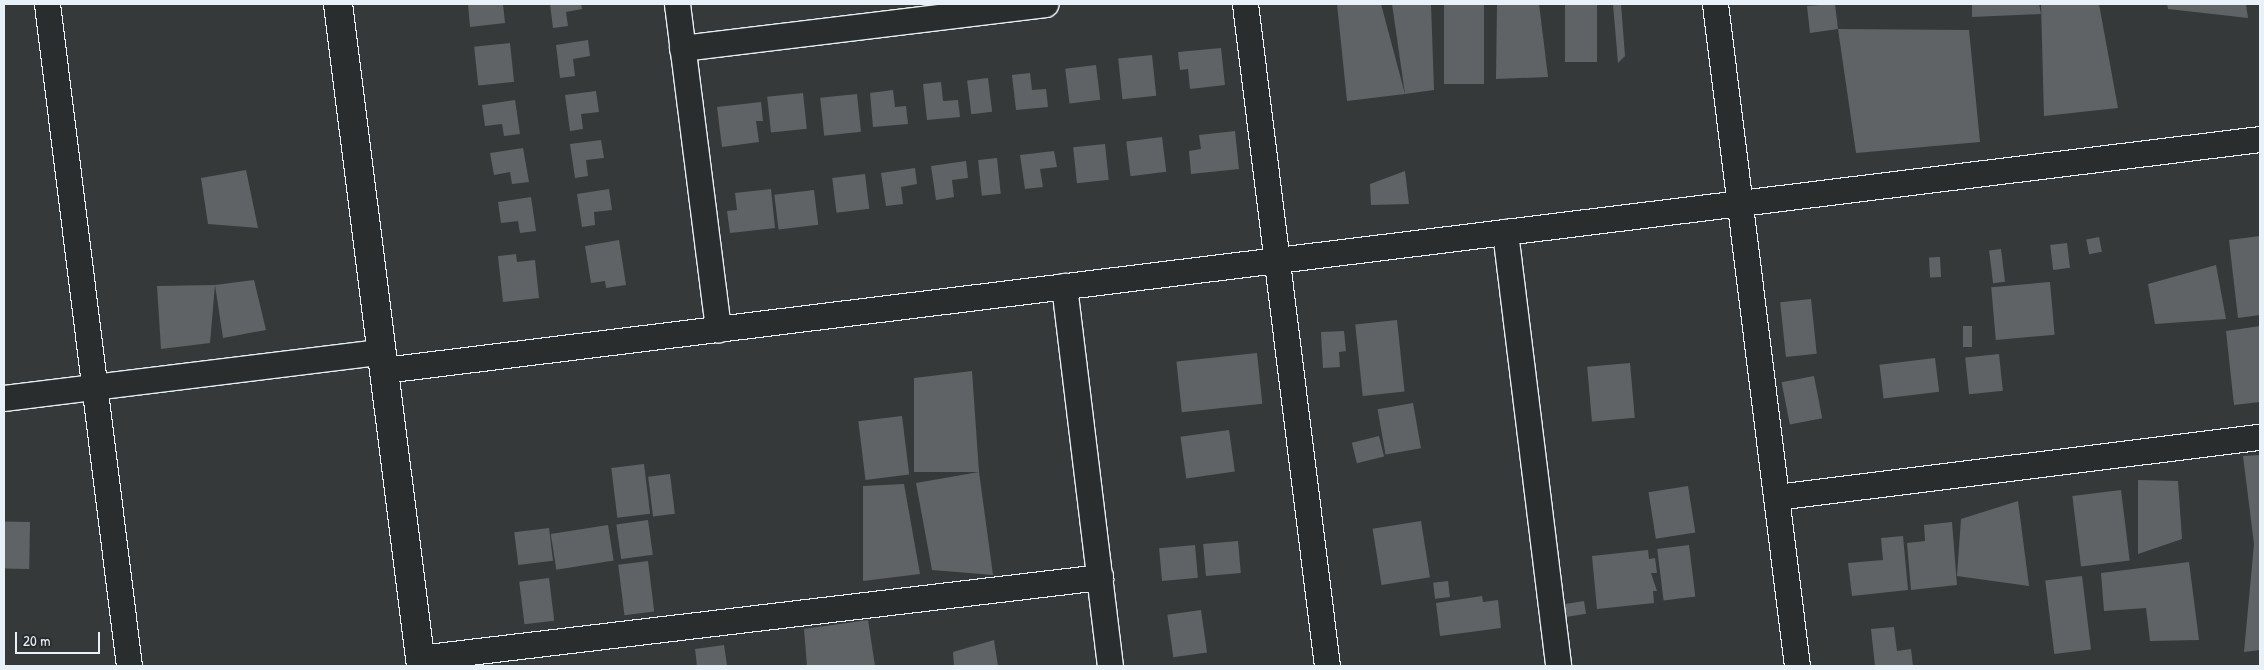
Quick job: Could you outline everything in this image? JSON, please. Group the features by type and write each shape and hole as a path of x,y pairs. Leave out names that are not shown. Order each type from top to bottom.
{"street":[{"path":"47,4 129,666"},
{"path":"338,4 420,662 1100,577"},
{"path":"677,4 718,329"},
{"path":"682,48 981,8 1045,4"},
{"path":"1245,4 1327,666"},
{"path":"1715,4 1797,666"},
{"path":"4,398 94,387 718,329 2260,139"},
{"path":"1504,232 1558,666"},
{"path":"1064,286 1110,666"},
{"path":"1776,497 2260,437"}],"building":[{"path":"468,4 503,4 505,23 470,27"},
{"path":"550,4 581,4 582,9 566,12 568,26 553,28"},
{"path":"1337,4 1381,4 1405,94 1347,101"},
{"path":"1392,4 1431,4 1434,90 1405,94"},
{"path":"1444,4 1484,4 1484,84 1444,84"},
{"path":"1497,4 1539,4 1548,77 1496,79"},
{"path":"1565,4 1597,4 1597,62 1565,62"},
{"path":"1613,4 1621,4 1625,56 1618,63"},
{"path":"1835,4 1838,29 1810,33 1807,6"},
{"path":"1972,4 2039,4 2041,14 1972,17"},
{"path":"2041,4 2099,4 2118,108 2044,116"},
{"path":"2167,4 2246,4 2248,18 2168,9"},
{"path":"1838,29 1969,30 1980,142 1856,153"},
{"path":"588,40 590,56 573,59 575,76 560,78 556,45"},
{"path":"510,43 514,82 478,86 474,47"},
{"path":"1221,48 1225,85 1190,89 1188,69 1180,70 1178,52"},
{"path":"1152,55 1156,96 1122,99 1118,59"},
{"path":"1096,65 1100,100 1069,104 1065,69"},
{"path":"1030,73 1032,90 1046,89 1048,107 1016,110 1012,75"},
{"path":"988,78 992,112 971,114 967,81"},
{"path":"941,82 943,101 958,100 960,117 927,120 923,84"},
{"path":"893,90 895,107 906,106 908,124 873,127 870,93"},
{"path":"596,91 599,112 581,114 583,129 570,131 565,95"},
{"path":"803,93 807,129 771,133 767,97"},
{"path":"857,94 861,132 824,136 820,98"},
{"path":"515,100 520,134 504,136 502,124 485,126 482,105"},
{"path":"761,102 763,121 756,121 759,142 722,147 717,107"},
{"path":"1235,131 1239,169 1191,174 1189,151 1201,149 1199,135"},
{"path":"1162,137 1166,172 1131,176 1126,141"},
{"path":"601,140 604,158 586,160 588,176 575,178 570,144"},
{"path":"1105,144 1109,180 1077,183 1073,147"},
{"path":"523,148 529,182 512,184 510,172 494,175 490,153"},
{"path":"1054,151 1057,167 1040,169 1043,187 1025,189 1020,155"},
{"path":"997,158 1001,194 982,196 978,160"},
{"path":"966,161 968,178 952,180 954,197 936,200 931,166"},
{"path":"915,168 917,184 901,187 903,204 886,206 881,173"},
{"path":"246,170 258,228 208,224 201,178"},
{"path":"1405,171 1409,204 1371,205 1370,184"},
{"path":"865,174 869,209 837,213 832,178"},
{"path":"609,189 612,210 594,212 595,225 582,227 577,194"},
{"path":"771,189 775,228 730,233 727,211 737,210 735,193"},
{"path":"814,190 818,225 779,230 774,195"},
{"path":"531,197 536,231 520,233 518,221 501,223 498,202"},
{"path":"2260,236 2260,315 2238,318 2229,240"},
{"path":"2099,237 2102,252 2089,254 2086,239"},
{"path":"619,240 626,285 606,288 605,281 591,283 585,246"},
{"path":"2067,243 2070,268 2053,270 2050,245"},
{"path":"2001,249 2005,282 1993,283 1989,250"},
{"path":"516,254 517,262 535,260 539,298 503,302 498,256"},
{"path":"1940,257 1941,277 1930,278 1929,258"},
{"path":"2216,265 2226,319 2155,324 2148,284"},
{"path":"254,280 266,330 223,338 215,285"},
{"path":"2050,282 2055,335 1996,340 1991,287"},
{"path":"215,285 210,343 161,349 157,286"},
{"path":"1811,299 1817,354 1786,357 1780,302"},
{"path":"1397,320 1405,392 1363,396 1355,324"},
{"path":"1963,326 1972,326 1972,347 1963,347"},
{"path":"2260,326 2260,402 2234,405 2226,331"},
{"path":"1344,331 1346,351 1339,352 1340,367 1323,368 1321,332"},
{"path":"1257,353 1262,404 1182,412 1176,361"},
{"path":"1999,354 2003,391 1969,394 1965,358"},
{"path":"1935,358 1939,392 1884,399 1879,365"},
{"path":"1630,363 1635,418 1592,422 1587,367"},
{"path":"972,371 979,472 914,472 914,378"},
{"path":"1814,376 1822,418 1790,425 1782,382"},
{"path":"1413,403 1421,448 1386,455 1378,409"},
{"path":"902,416 909,475 866,480 858,421"},
{"path":"1229,430 1235,472 1186,478 1180,437"},
{"path":"1379,436 1384,456 1357,463 1352,443"},
{"path":"2260,455 2260,650 2244,652 2254,544 2243,456"},
{"path":"644,464 650,514 617,518 611,468"},
{"path":"979,472 993,575 932,570 916,483"},
{"path":"670,474 675,514 653,516 648,477"},
{"path":"2138,480 2178,481 2182,539 2138,554"},
{"path":"904,484 920,574 863,581 863,486"},
{"path":"1688,486 1695,532 1656,539 1648,492"},
{"path":"2121,490 2130,560 2081,566 2072,496"},
{"path":"2018,501 2029,586 1957,576 1961,519"},
{"path":"648,520 653,555 621,559 616,524"},
{"path":"1421,521 1430,577 1382,585 1373,529"},
{"path":"4,522 30,522 29,569 4,569"},
{"path":"1952,522 1957,585 1911,590 1907,543 1925,541 1924,525"},
{"path":"608,525 614,561 556,570 551,534"},
{"path":"549,528 553,561 518,565 514,532"},
{"path":"1903,536 1908,590 1852,596 1848,563 1883,560 1881,538"},
{"path":"1238,541 1241,573 1206,576 1203,544"},
{"path":"1195,545 1198,578 1162,581 1159,548"},
{"path":"1689,545 1695,597 1664,601 1657,549"},
{"path":"1648,550 1649,559 1655,558 1657,573 1651,573 1657,591 1653,591 1654,603 1597,609 1592,556"},
{"path":"648,561 654,612 624,615 618,565"},
{"path":"2189,562 2199,640 2150,641 2146,608 2104,611 2101,573"},
{"path":"2082,576 2091,649 2054,654 2045,581"},
{"path":"549,578 554,621 524,624 519,582"},
{"path":"1448,581 1450,597 1435,599 1433,583"},
{"path":"1482,596 1483,602 1498,600 1501,628 1440,636 1436,603"},
{"path":"1584,601 1586,614 1564,617 1562,604"},
{"path":"1201,610 1207,653 1173,657 1167,615"},
{"path":"868,620 875,666 807,666 804,629"},
{"path":"1894,627 1897,651 1911,649 1913,666 1875,666 1871,629"},
{"path":"994,640 998,666 954,666 953,652"},
{"path":"724,645 727,665 697,666 695,649"}]}
